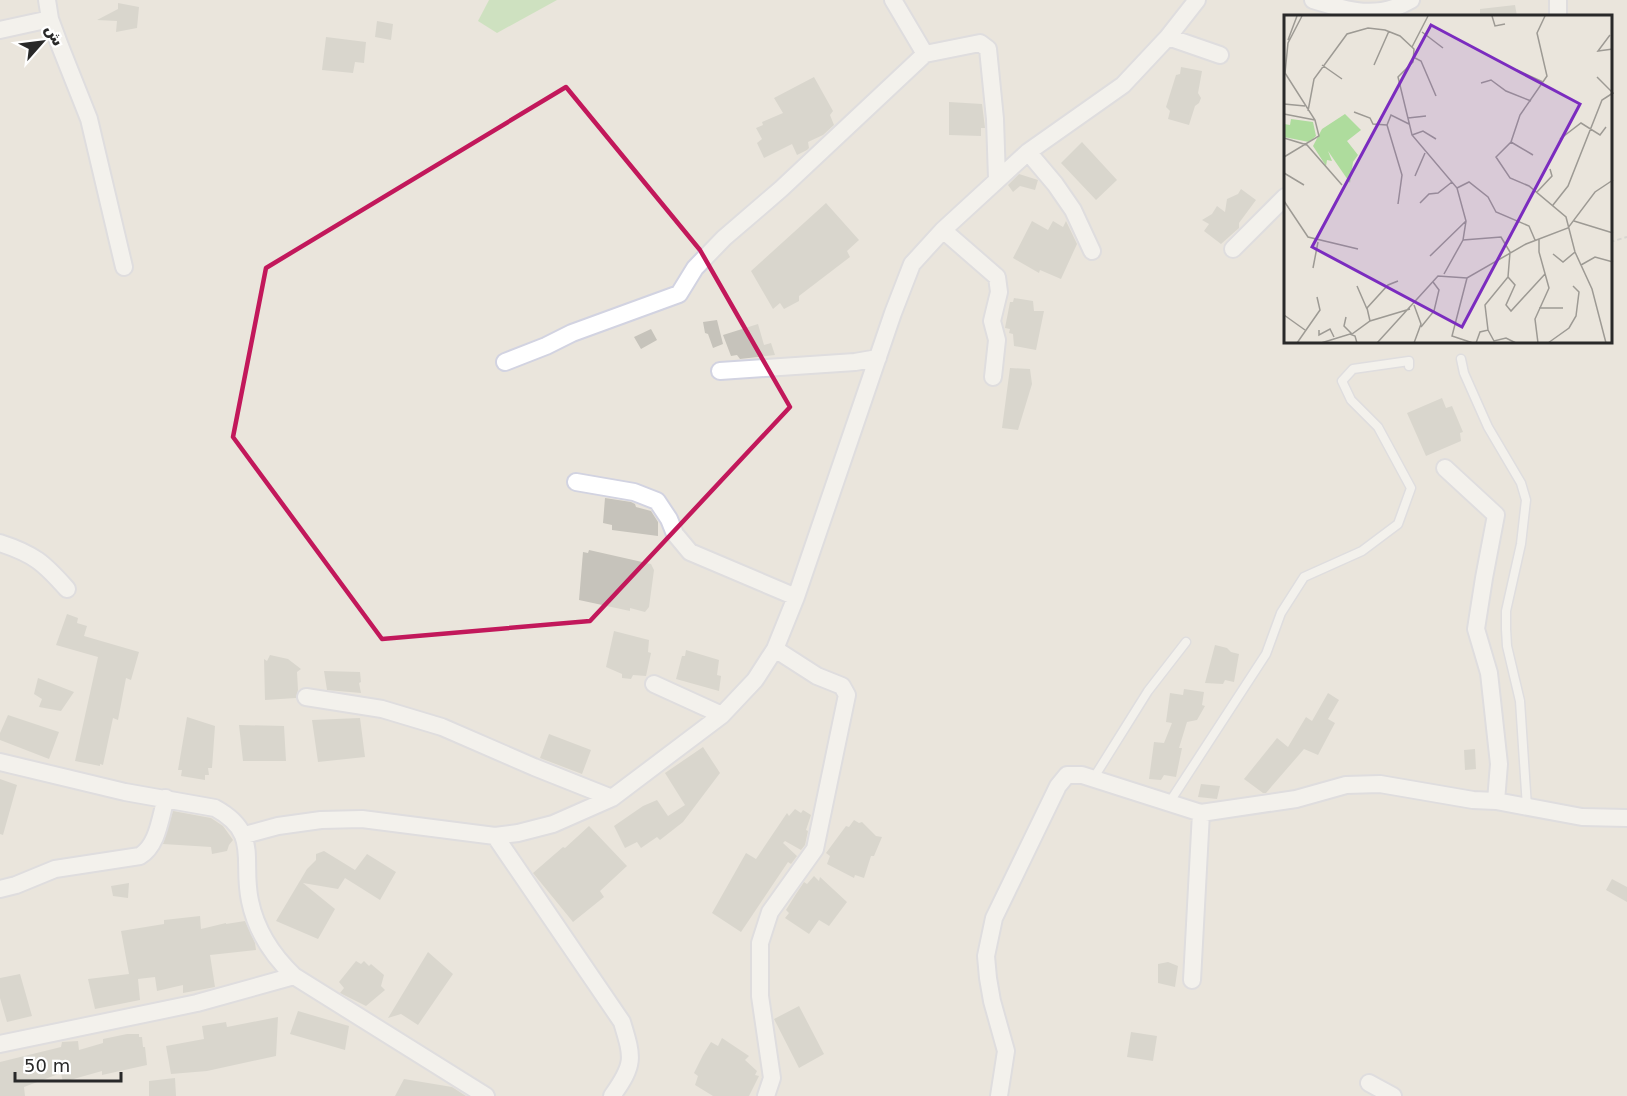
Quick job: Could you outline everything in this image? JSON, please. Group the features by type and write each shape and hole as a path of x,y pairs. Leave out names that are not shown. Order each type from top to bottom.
{"street":[{"path":"47,0 50,19 89,118 124,267"},
{"path":"893,0 925,54"},
{"path":"245,835 278,826 310,821 362,819 495,836 518,833 553,824 612,798 722,714 755,680 775,649 796,597 912,264 943,230 1028,152 1123,85 1168,37 1197,0"},
{"path":"1313,0 1363,13 1389,14 1411,0"},
{"path":"0,30 50,19"},
{"path":"1168,37 1220,55"},
{"path":"505,362 572,333 680,294 695,268 724,238 781,189 925,54 981,43 988,49 995,119 997,179"},
{"path":"1028,152 1073,210 1092,251"},
{"path":"1233,249 1284,198"},
{"path":"943,230 997,277 999,292 992,321 997,340 993,377"},
{"path":"720,371 855,362 878,358"},
{"path":"1445,468 1496,515 1476,629 1489,673 1499,764 1496,801"},
{"path":"576,482 634,492 657,501 669,519 675,534 690,552 796,597"},
{"path":"0,543 33,556 46,566 67,589"},
{"path":"766,1096 772,1078 760,996 760,943 770,912 815,849 847,695 842,686 817,676 775,649"},
{"path":"654,684 722,714"},
{"path":"306,697 382,709 442,727 612,798"},
{"path":"0,762 125,792 215,808 226,814 245,835 250,901 259,929 273,953 294,976 486,1096"},
{"path":"999,1096 1006,1051 992,1001 986,956 994,918 1058,786 1067,775 1082,775 1201,813 1296,799 1346,785 1380,784 1473,800 1496,801 1582,817 1627,818"},
{"path":"0,889 55,869 140,856 152,845 166,798"},
{"path":"1192,980 1201,813"},
{"path":"495,836 622,1022 630,1047 631,1064 625,1078 612,1096"},
{"path":"0,1044 197,1003 294,976"},
{"path":"1369,1083 1393,1096"}],"lane":[{"path":"1461,359 1464,373 1488,427 1521,483 1526,500 1521,544 1506,611 1506,629 1507,646 1520,702 1527,807"},
{"path":"1169,803 1266,654 1281,613 1304,577 1362,551 1398,524 1411,488 1378,427 1351,400 1342,381 1353,369 1409,361 1409,366"},
{"path":"1093,779 1148,691 1186,642"}],"path":[{"path":"1612,242 1627,237"}],"highlighted area":[{"path":"566,87 700,250 790,407 590,621 382,639 233,437 266,268"}],"green space":[{"path":"489,0 557,0 497,33 478,21"}],"building":[{"path":"118,3 139,7 137,28 116,32 117,21 97,20 118,9"},
{"path":"1515,5 1517,15 1480,15 1480,9"},
{"path":"377,21 393,24 391,40 375,37"},
{"path":"326,37 366,42 364,63 355,62 353,73 322,70"},
{"path":"1181,67 1202,71 1198,93 1201,98 1195,106 1189,125 1168,119 1170,111 1166,107 1176,75 1180,74"},
{"path":"814,77 833,111 830,115 834,125 823,135 808,142 809,148 797,155 792,144 764,158 757,143 762,139 756,128 763,125 762,122 783,113 774,98"},
{"path":"949,102 982,104 985,128 981,128 981,136 949,135"},
{"path":"1082,142 1117,180 1096,200 1061,163"},
{"path":"1019,174 1038,180 1035,190 1020,186 1013,192 1008,185"},
{"path":"1241,189 1256,200 1239,223 1239,228 1221,244 1204,231 1209,224 1202,220 1212,214 1217,206 1225,212 1227,199 1238,194"},
{"path":"826,203 859,240 847,251 850,257 799,296 799,301 784,309 780,303 773,309 751,271"},
{"path":"1032,221 1048,230 1053,221 1063,227 1066,221 1077,244 1061,279 1040,270 1039,273 1013,258"},
{"path":"1014,298 1033,301 1034,311 1044,311 1036,350 1014,346 1013,334 1009,333 1010,329 1005,328 1010,302 1013,302"},
{"path":"717,320 723,344 713,348 708,334 705,333 703,322"},
{"path":"758,324 764,345 771,343 775,355 740,359 737,355 731,356 723,335"},
{"path":"651,329 657,340 641,349 634,337"},
{"path":"1010,368 1030,369 1032,384 1018,430 1002,428"},
{"path":"1442,398 1446,408 1452,406 1463,432 1460,433 1461,441 1426,456 1407,413"},
{"path":"605,498 631,502 636,507 651,511 658,522 658,536 612,530 612,525 603,523"},
{"path":"589,550 651,564 654,570 649,607 645,612 579,600 583,552 588,553"},
{"path":"67,614 78,618 77,623 87,626 84,636 139,652 131,680 126,678 118,720 113,718 103,765 100,764 100,766 75,761 98,657 56,645"},
{"path":"614,631 649,640 648,652 651,653 646,676 633,675 631,679 622,678 622,674 606,667"},
{"path":"1215,645 1239,654 1234,682 1225,680 1223,684 1205,683"},
{"path":"686,650 719,660 717,675 721,676 719,691 676,679 682,656 685,656"},
{"path":"270,655 288,659 301,669 297,672 296,698 265,700 264,659 267,661"},
{"path":"324,671 360,672 361,693 327,690"},
{"path":"38,678 74,692 61,711 39,707 42,699 34,694"},
{"path":"1184,689 1204,692 1202,705 1205,706 1197,720 1187,722 1179,748 1182,748 1176,777 1164,775 1161,780 1149,779 1154,742 1164,743 1172,723 1166,722 1170,693 1183,695"},
{"path":"1328,693 1339,700 1328,719 1335,723 1318,755 1304,749 1266,793 1244,779 1277,738 1288,747 1306,717 1312,721"},
{"path":"8,715 59,732 49,759 0,740 0,733"},
{"path":"187,717 215,726 212,768 208,768 209,775 205,775 205,780 181,776 182,770 178,770"},
{"path":"360,718 365,757 318,762 312,720"},
{"path":"239,725 284,726 286,761 243,761"},
{"path":"549,734 591,750 582,774 540,758"},
{"path":"703,747 720,773 683,822 660,840 657,837 641,848 637,842 625,848 614,826 643,806 657,800 668,816 685,805 665,773"},
{"path":"1475,749 1476,769 1465,770 1464,750"},
{"path":"0,779 17,785 3,835 0,834"},
{"path":"1201,784 1220,786 1217,799 1198,797"},
{"path":"795,809 801,813 803,810 811,815 806,830 808,831 805,845 801,850 785,841 783,843 797,856 791,864 788,862 741,932 712,913 746,853 756,859 787,813 789,816"},
{"path":"173,811 211,818 223,826 233,840 227,851 212,854 211,847 163,844"},
{"path":"854,820 862,822 876,836 882,837 874,856 871,856 864,878 855,875 854,878 827,864 830,856 826,853 846,826 849,827"},
{"path":"589,826 627,866 600,891 604,897 573,922 533,873"},
{"path":"324,851 355,870 367,854 396,872 380,900 345,878 338,889 303,883 335,909 318,939 276,921 307,869 316,860 316,854"},
{"path":"814,876 819,881 820,877 847,902 829,926 819,920 809,934 785,918 789,913 786,910 804,882 807,884"},
{"path":"1612,879 1627,887 1627,902 1606,890"},
{"path":"129,883 128,898 113,896 111,886"},
{"path":"200,916 201,929 245,921 256,950 210,955 215,987 183,993 183,985 157,991 155,977 138,979 140,1000 95,1009 88,979 129,974 121,931 164,924 164,920"},
{"path":"428,952 453,974 418,1025 401,1014 388,1018"},
{"path":"356,961 361,964 364,961 369,966 371,964 384,975 381,986 385,990 366,1006 340,993 344,988 339,982"},
{"path":"1168,962 1178,966 1175,987 1158,983 1158,964"},
{"path":"20,974 32,1016 7,1022 0,998 0,978"},
{"path":"799,1006 824,1054 799,1068 774,1019"},
{"path":"298,1011 349,1026 345,1050 290,1034"},
{"path":"278,1017 276,1056 207,1071 171,1074 166,1046 204,1039 202,1026 226,1022 227,1027"},
{"path":"1131,1032 1157,1036 1153,1061 1127,1057"},
{"path":"139,1034 139,1037 142,1037 147,1065 102,1075 102,1071 63,1082 61,1073 24,1087 25,1096 0,1096 0,1062 61,1047 62,1042 78,1041 79,1050 103,1043 103,1039"},
{"path":"722,1038 749,1056 745,1060 757,1071 755,1075 759,1076 749,1096 713,1096 695,1085 698,1076 694,1073 703,1055 711,1042 718,1046"},
{"path":"175,1078 176,1096 149,1096 149,1081"},
{"path":"404,1079 452,1087 466,1096 395,1096"}]}
